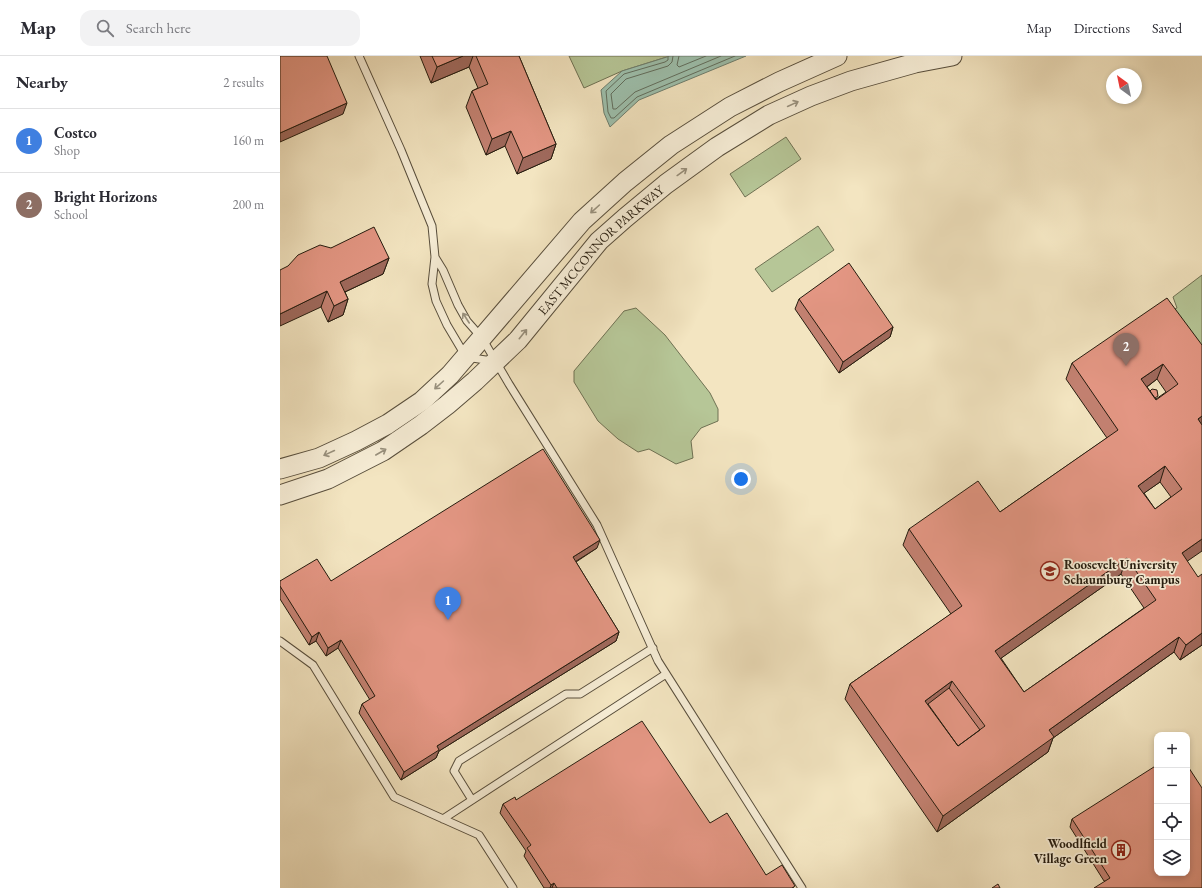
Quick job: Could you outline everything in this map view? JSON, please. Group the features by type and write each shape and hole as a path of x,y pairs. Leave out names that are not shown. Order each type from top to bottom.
{"street":[{"path":"280,469 319,458 356,441 388,424 422,401 450,376 582,221 625,182 671,146 730,107 779,82 837,56"},
{"name":"EAST MCCONNOR PARKWAY","path":"280,496 328,479 383,450 426,421 475,381 518,340 599,241 666,184 717,147 769,115 811,96 851,81 915,63 952,56"}],"lane":[{"path":"359,56 401,150 432,226 435,257 432,284 436,301 446,325 466,357 496,361"},
{"path":"435,257 443,270 458,305 467,321 482,338 597,525 658,661 802,888"},
{"path":"280,641 313,665 394,797 479,835 513,888"},
{"path":"472,800 454,771 459,761 566,694 580,694 653,648"},
{"path":"443,819 666,674"}],"shaded area":[{"path":"569,56 670,56 622,71 584,88"},
{"path":"786,137 801,159 745,197 730,174"},
{"path":"818,226 834,250 772,292 755,269"},
{"path":"1202,275 1202,358 1162,314 1177,308 1173,297"},
{"path":"636,308 665,335 710,393 718,409 718,421 701,428 691,441 693,458 676,464 649,449 638,452 618,439 598,421 574,382 574,371 624,311"}],"water":[{"path":"670,56 746,56 639,100 610,127 604,113 601,90 622,71"}],"building":[{"path":"280,56 327,56 347,103 280,133"},
{"path":"432,56 463,56 437,67"},
{"path":"476,56 519,56 556,144 523,158 511,131 492,139 472,91 488,84"},
{"path":"374,227 389,258 340,282 348,299 334,306 327,291 280,314 280,270 288,266 298,255 320,245 331,248"},
{"path":"849,263 893,327 843,362 799,299"},
{"name":"Roosevelt University Schaumburg Campus","path":"1167,298 1202,345 1202,416 1198,419 1202,425 1202,539 1182,553 1198,577 1202,574 1202,633 1186,645 1179,637 1049,730 1054,737 943,816 850,684 962,606 909,529 978,481 1000,512 1118,430 1072,363","holes":["1163,364 1178,384 1156,400 1141,379","1165,466 1182,489 1155,509 1138,486","1127,558 1156,600 1024,692 995,651","952,681 985,726 958,746 925,701"]},
{"path":"1152,389 1157,390 1158,396 1155,398 1150,391"},
{"path":"543,449 600,540 573,557 619,632 437,746 439,750 404,772 362,704 375,696 341,640 328,648 319,632 312,637 280,586 280,581 317,559 331,581"},
{"path":"949,688 980,730 958,746 928,704"},
{"path":"642,721 710,823 727,813 766,875 782,865 795,886 792,888 557,888 554,883 551,885 527,848 531,845 503,804 515,797 516,800"},
{"name":"Woodlfield Village Green","path":"1154,767 1154,876 1190,876 1190,770 1202,788 1202,888 1094,888 1110,878 1072,819"},
{"path":"998,884 1000,888 992,888"}],"place":[{"name":"Bright Horizons","path":"1126,366"},
{"name":"Roosevelt University Schaumburg Campus","path":"1050,571"},
{"name":"Costco","path":"448,620"},
{"name":"Woodlfield Village Green","path":"1121,850"}]}
